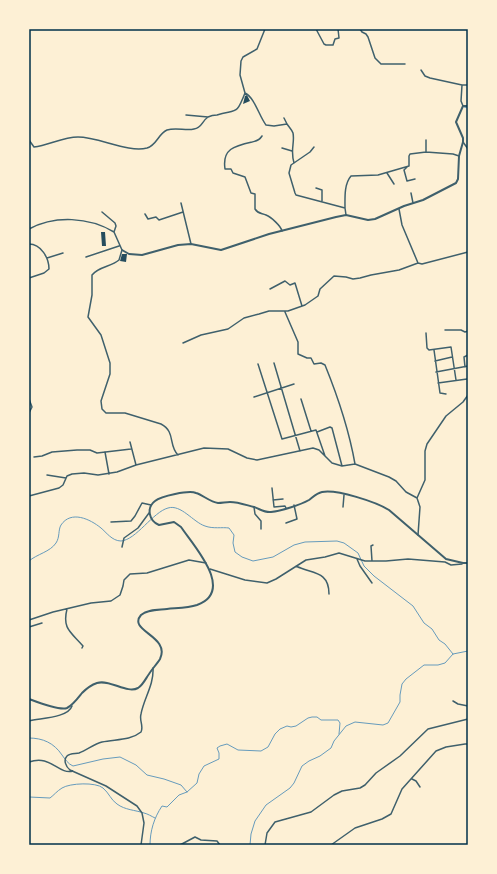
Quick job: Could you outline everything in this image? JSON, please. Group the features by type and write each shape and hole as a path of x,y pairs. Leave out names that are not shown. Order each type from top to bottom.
{"street":[{"path":"186,115 208,117 236,111 240,106 244,93 240,75 241,61 243,57 257,49 265,29"},
{"path":"316,29 323,42 326,45 331,46 333,45 335,39 339,38 338,29"},
{"path":"360,29 368,37 375,58 381,64 405,64"},
{"path":"421,70 425,76 430,78 468,85"},
{"path":"102,212 115,223 116,226 114,232 122,250 129,254 142,255 178,245 191,244 220,250 282,231 346,216 371,220 398,208 423,200 456,183 458,179 459,156 463,142 463,138 456,122 463,106 461,101 462,85"},
{"path":"244,93 251,99 266,125 274,126 287,124"},
{"path":"463,106 468,106"},
{"path":"29,140 34,147 58,140 78,137 89,138 131,148 148,148 156,142 160,135 166,131 174,129 195,129 199,127 208,117"},
{"path":"284,118 293,133 292,151 294,163"},
{"path":"262,136 259,140 236,147 227,152 224,158 226,169 231,169 233,173 245,176 251,193 255,194 255,209 259,213 269,216 279,225 282,231"},
{"path":"426,140 426,152"},
{"path":"463,142 468,149"},
{"path":"314,147 310,152 290,165 289,173 295,194 345,208"},
{"path":"282,148 292,151"},
{"path":"415,179 407,181 404,170 409,166 410,154 426,152 453,154 459,156"},
{"path":"346,216 345,196 350,177 355,175 368,176 387,173 409,166"},
{"path":"387,173 394,184"},
{"path":"316,188 322,190 322,201"},
{"path":"411,193 414,203"},
{"path":"181,203 191,244"},
{"path":"398,208 402,226 418,263"},
{"path":"145,214 148,219 156,217 159,220 183,212"},
{"path":"29,226 61,219 69,219 95,224 114,232"},
{"path":"29,229 34,226"},
{"path":"29,244 35,245 40,249 47,258 49,266 47,271 29,278"},
{"path":"86,257 119,246"},
{"path":"122,250 117,262 95,271 92,277 92,295 88,317 101,335 110,363 110,374 101,401 102,409 106,413 125,413 167,427 175,452 178,455"},
{"path":"183,343 201,335 228,329 244,318 264,312 285,312 302,306 317,298 320,295 322,288 334,276 353,279 360,278 399,270 418,263 422,264 468,252"},
{"path":"47,258 63,253"},
{"path":"270,289 285,281 290,284 295,283 302,306"},
{"path":"285,312 298,342 298,354 311,358 314,364 321,363 325,365 346,424 355,464"},
{"path":"445,330 468,331"},
{"path":"426,333 427,348 429,350 451,347 456,380"},
{"path":"434,350 440,393 446,394"},
{"path":"436,372 467,366 464,357 468,355"},
{"path":"435,361 452,357"},
{"path":"274,363 300,451"},
{"path":"258,364 282,439 316,430 317,432 330,427 332,428 342,466"},
{"path":"438,383 468,379"},
{"path":"254,397 294,384"},
{"path":"417,498 425,480 425,452 427,444 446,416 468,395"},
{"path":"29,399 32,407 29,413"},
{"path":"301,399 311,431"},
{"path":"317,432 326,458"},
{"path":"130,442 136,465"},
{"path":"29,496 59,488 63,485 69,474 75,473 98,475 120,472 136,465 204,448 232,450 247,458 257,460 316,448 332,463 342,466 355,464 389,477 417,498 420,507 418,535"},
{"path":"34,457 52,452 90,450 95,453 131,449"},
{"path":"105,452 109,474"},
{"path":"48,475 66,478"},
{"path":"272,488 274,507 285,506 286,508"},
{"path":"122,547 124,538 138,528 149,513 151,505 158,499 195,492 215,503 240,503 266,512 271,512 309,500 322,492 328,491 371,501 381,506 446,559 463,563"},
{"path":"343,507 344,495"},
{"path":"273,500 283,499"},
{"path":"111,522 129,522 135,516 142,503 151,505"},
{"path":"286,523 297,519 294,505"},
{"path":"254,507 255,514 261,521 261,529"},
{"path":"29,699 60,709 67,708 89,687 98,682 109,682 131,689 137,688 161,656 161,645 154,637 143,630 139,624 139,619 142,615 150,611 197,604 205,600 211,593 213,586 210,569 177,524 174,522 162,525 156,524 153,522 149,513"},
{"path":"372,561 371,546 373,545"},
{"path":"210,569 245,580 266,583 276,579 306,560 326,557 339,553 357,559 372,561 408,558 445,562 451,565 468,563"},
{"path":"357,559 372,583"},
{"path":"29,620 67,609 111,601 122,592 125,578 130,574 147,573 189,560 206,564"},
{"path":"296,566 314,572 326,581 329,585 329,594"},
{"path":"67,609 66,627 83,646 82,648"},
{"path":"29,627 42,622"},
{"path":"141,845 144,823 142,813 137,806 100,783 68,768 66,765 66,758 68,755 83,751 102,742 136,736 141,732 143,726 140,715 153,680 153,668"},
{"path":"453,701 458,704 468,706"},
{"path":"29,720 61,714 70,710 72,704"},
{"path":"265,845 267,833 275,822 310,812 342,791 360,788 365,785 376,773 400,756 428,729 468,719"},
{"path":"332,845 355,828 382,819 390,814 402,789 439,749 468,744"},
{"path":"29,762 36,760 47,761 66,772 73,771"},
{"path":"412,779 416,781 420,787"},
{"path":"180,845 195,837 201,840 217,841 220,845"}],"building":[{"path":"247,95 250,101 243,104 245,96"},
{"path":"101,232 105,232 106,246 102,246"},
{"path":"122,254 127,254 126,262 120,261"}],"waterway":[{"path":"464,107 468,108"},
{"path":"29,561 47,551 56,543 61,525 65,520 70,518 75,517 86,519 97,525 112,538 121,541 133,536 162,511 173,507 205,526 229,528 234,535 233,543 235,552 242,557 253,561 273,557 294,545 305,542 337,541 344,543 358,553 364,566 374,576 413,606 424,623 432,629 439,640 445,644 453,654"},
{"path":"250,845 251,834 255,821 266,805 290,788 302,766 331,748 334,741 346,726 355,722 383,725 388,723 400,702 402,684 406,679 424,665 438,665 445,663 453,654 468,651"},
{"path":"150,845 153,825 162,806 167,807 179,795 187,792 197,783 199,774 204,766 219,759 217,748 220,746 227,744 238,750 261,751 268,747 275,734 280,729 287,726 296,726 312,717 317,717 321,720 338,720 340,723 339,734"},
{"path":"29,738 43,740 52,744 68,763 73,766 103,759 120,757 136,765 147,775 181,785 187,792"},
{"path":"29,797 50,798 66,786 83,784 95,785 103,788 113,801 120,806 145,813 155,818"}]}
